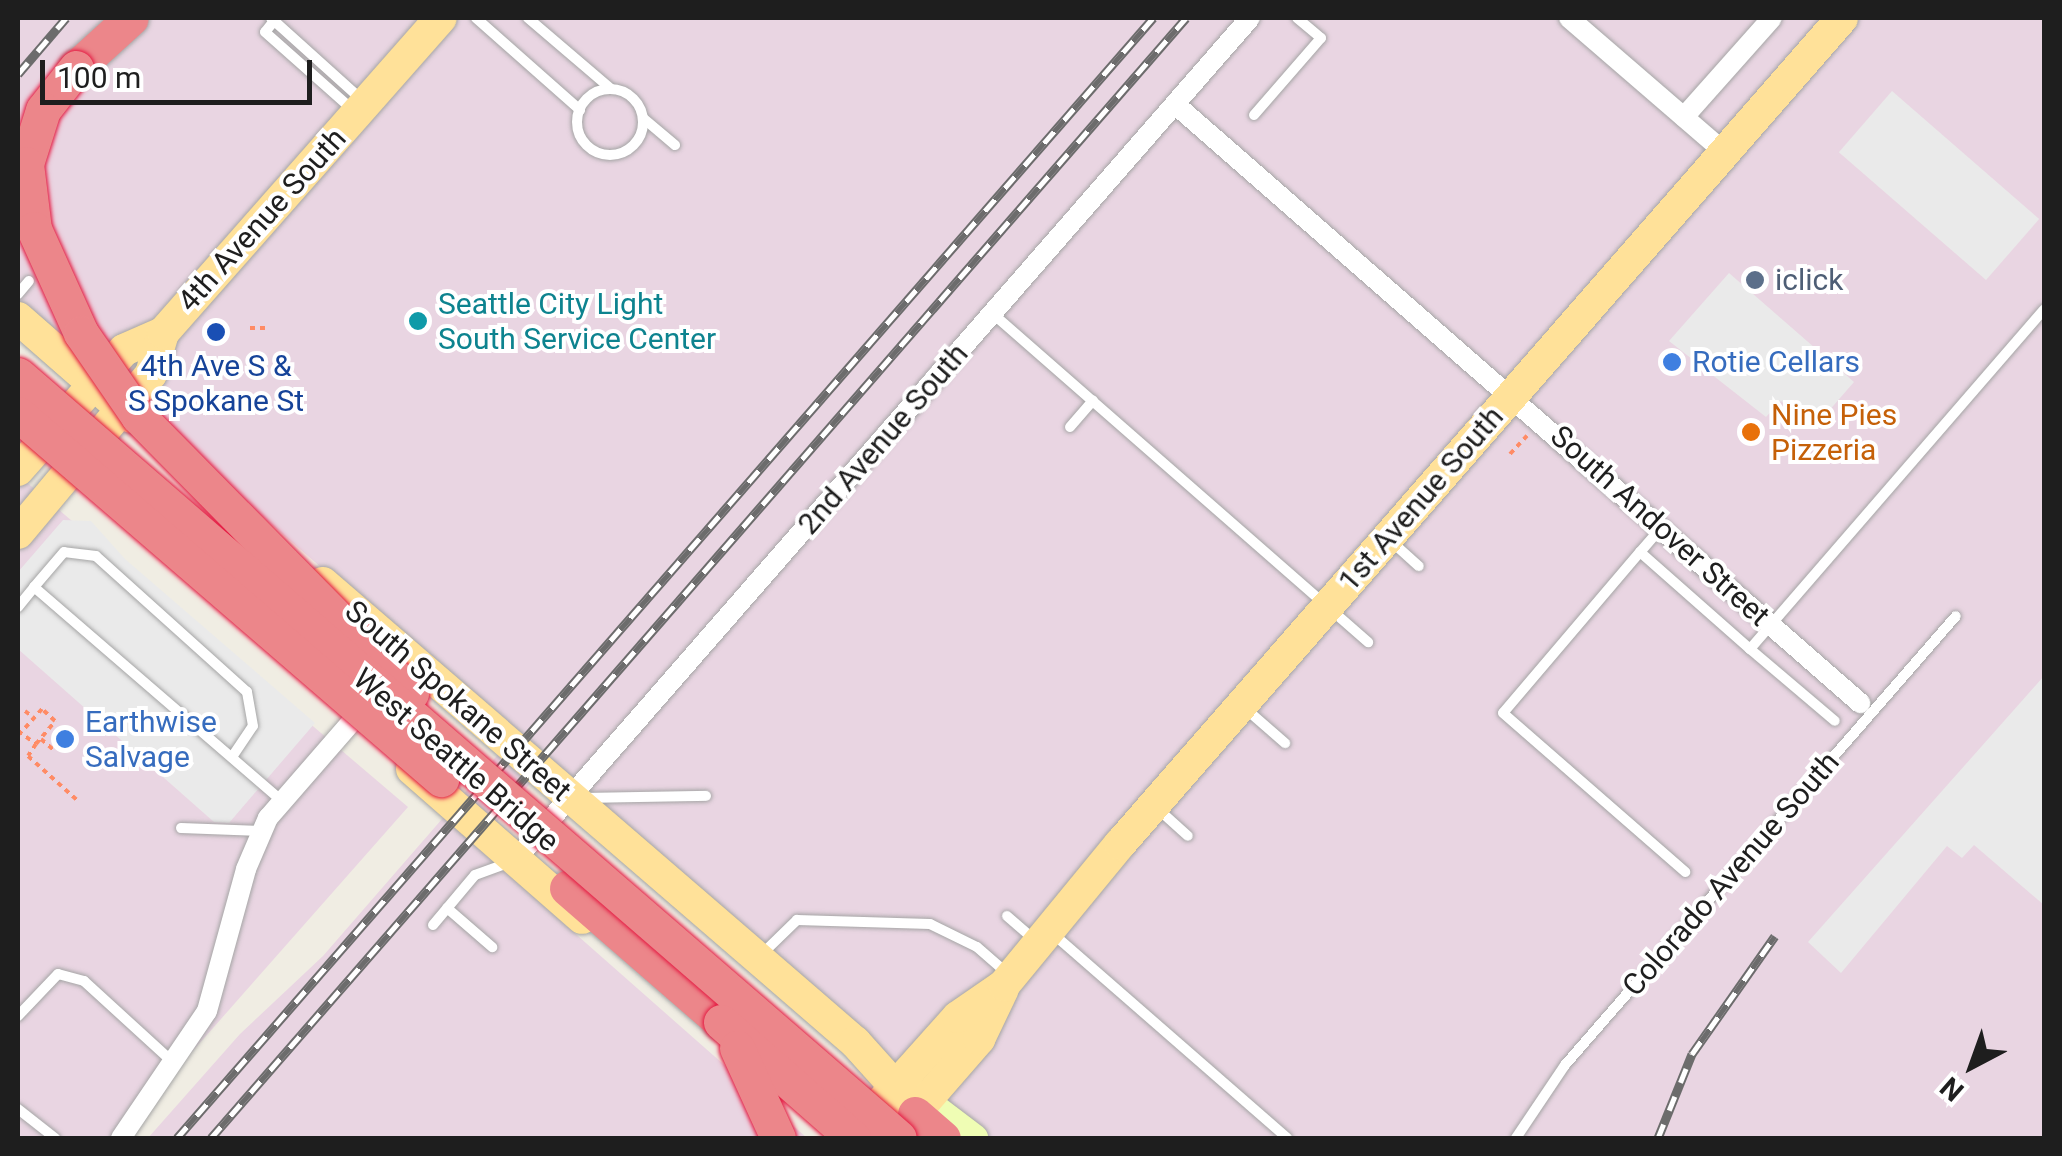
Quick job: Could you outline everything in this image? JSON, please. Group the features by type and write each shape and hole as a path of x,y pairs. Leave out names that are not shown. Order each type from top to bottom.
{"highway":[{"path":"131,18 76,68 35,127 26,164 29,203 41,250 112,384 465,748 630,891 677,944"},
{"name":"West Seattle Bridge","path":"18,375 604,889 906,1115 943,1138"},
{"name":"West Seattle Bridge","path":"18,414 851,1138"},
{"path":"721,1022 760,1089 778,1138"}],"main road":[{"name":"4th Avenue South","path":"18,534 151,374 163,333 441,18"},
{"name":"1st Avenue South","path":"851,1138 906,1115 958,1017 1008,981 1154,805 1842,18"},
{"name":"South Spokane Street","path":"18,318 758,958 906,1115 974,1138"},
{"name":"4th Avenue South","path":"18,470 29,433 92,383 124,350 163,333"},
{"path":"29,433 834,1138"},
{"path":"354,719 409,658"},
{"path":"406,764 459,701"}],"street":[{"name":"2nd Avenue South","path":"516,860 1250,18"},
{"path":"1569,18 1724,152"},
{"path":"1684,117 1772,18"},
{"name":"South Andover Street","path":"1176,104 1866,708"},
{"path":"121,1138 176,1065 207,1011 261,831 281,800 354,719"}],"lane":[{"path":"476,18 580,110"},
{"path":"528,18 612,89 629,95 643,118 675,146"},
{"path":"1254,115 1321,38 1297,18"},
{"path":"273,19 361,108 265,32 273,19"},
{"path":"612,89 590,96 580,110 581,138 609,155 638,140 643,118"},
{"path":"18,294 29,281"},
{"path":"1750,648 2044,310"},
{"path":"992,313 1368,642"},
{"path":"1070,427 1093,401"},
{"path":"1662,528 1502,713 1685,872"},
{"path":"1388,538 1419,566"},
{"path":"18,607 64,552 96,556 247,692 253,726 232,758"},
{"path":"1640,552 1835,721"},
{"path":"34,587 281,800"},
{"name":"Colorado Avenue South","path":"1516,1138 1565,1065 1866,708 1956,616"},
{"path":"1241,705 1285,743"},
{"path":"571,798 706,796"},
{"path":"1154,805 1188,836"},
{"path":"181,828 261,831"},
{"path":"433,925 474,875 516,860"},
{"path":"447,908 492,947"},
{"path":"1007,916 1045,938 1287,1138"},
{"path":"758,958 796,920 930,924 977,947 1008,981"},
{"path":"18,1016 58,974 84,981 176,1065"},
{"path":"18,1109 55,1138"}],"path":[{"path":"250,328 265,328"},
{"path":"1510,454 1533,428"},
{"path":"55,751 38,742 20,731 42,709 56,721 38,742 28,756 78,800"},
{"path":"25,711 34,718"}],"shaded area":[{"path":"18,18 2044,18 2044,1138 980,1138 548,763 476,846 807,1138 148,1138 240,1034 323,956 515,735 18,305"},
{"path":"1892,91 2039,219 1986,280 1839,152"},
{"path":"1729,273 1854,382 1813,429 1781,401 1766,417 1669,341"},
{"path":"18,475 408,807 116,1138 18,1138"},
{"path":"63,520 91,521 125,559 315,723 229,823 214,822 18,649 18,572"},
{"path":"2044,676 2044,905 1974,845 1962,858 1947,846 1841,973 1808,942"}],"railway":[{"path":"18,74 66,18"},
{"path":"177,1138 1153,18"},
{"path":"211,1138 1186,18"},
{"path":"1658,1138 1692,1054 1775,936"}],"place":[{"name":"iclick","path":"1755,280"},
{"name":"Seattle City Light South Service Center","path":"418,321"},
{"name":"4th Ave S & S Spokane St","path":"216,332"},
{"name":"Rotie Cellars","path":"1672,362"},
{"name":"Nine Pies Pizzeria","path":"1751,432"},
{"name":"Earthwise Salvage","path":"65,739"}]}
